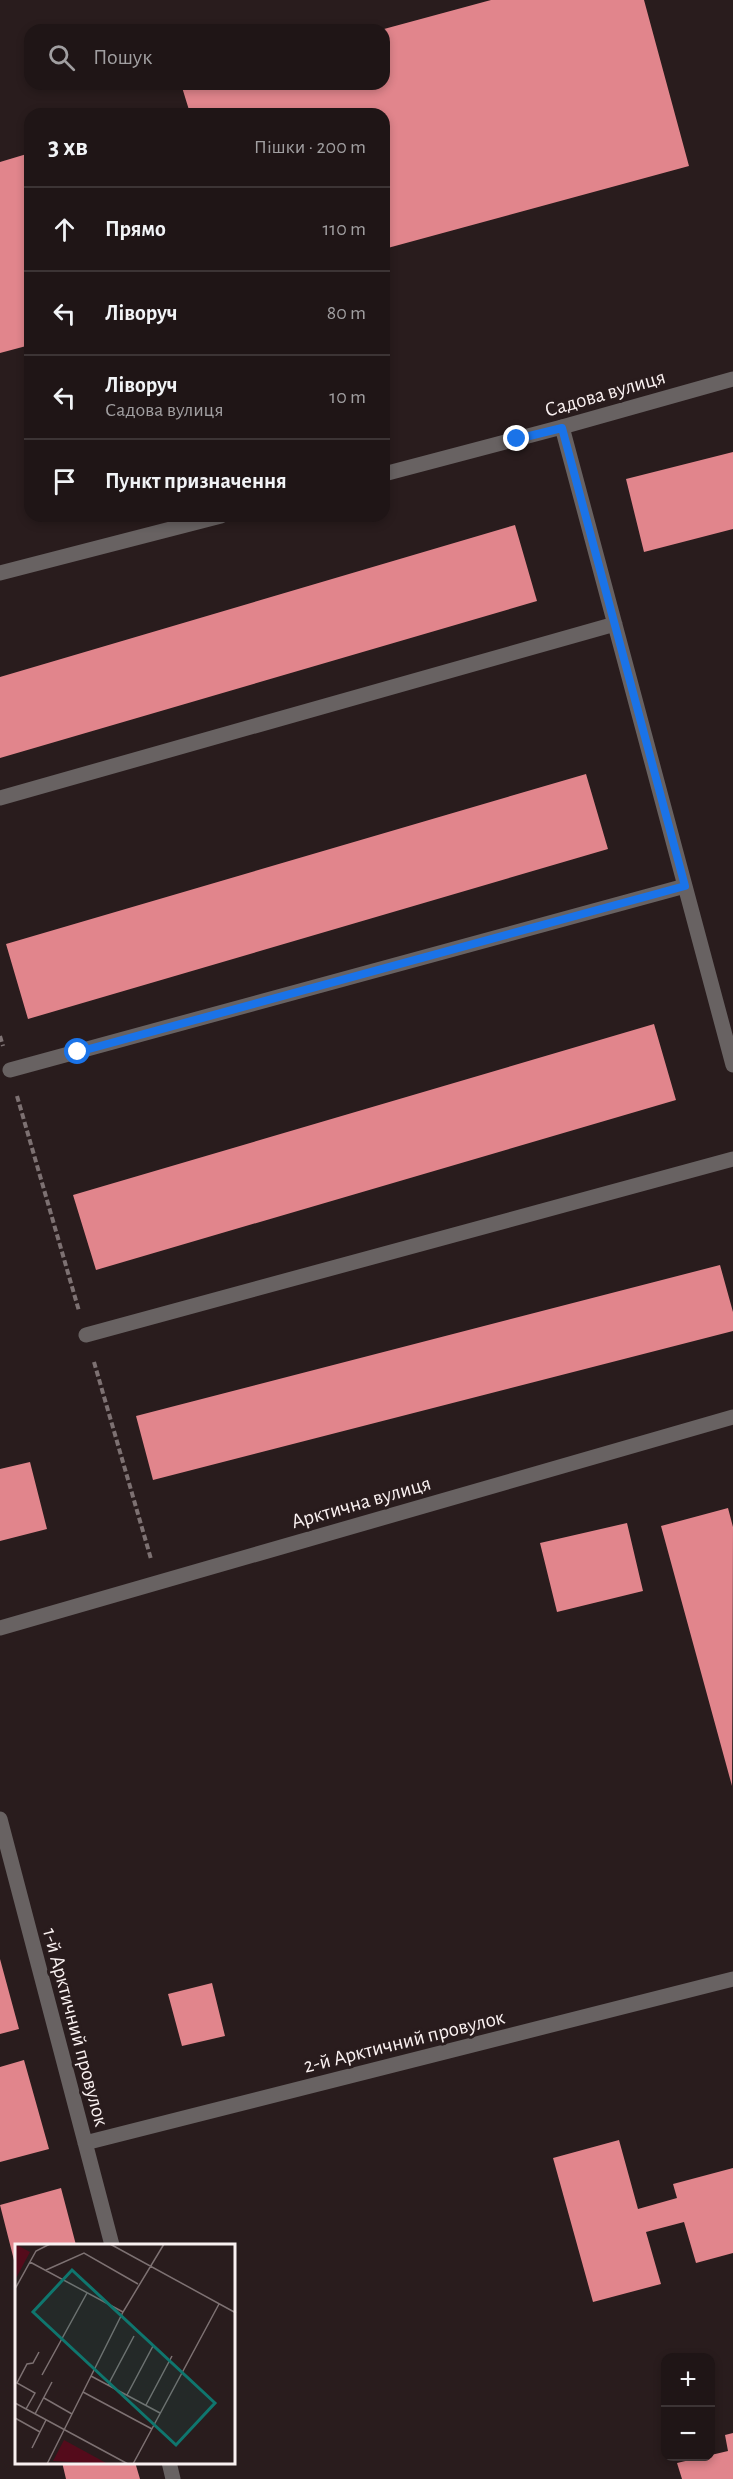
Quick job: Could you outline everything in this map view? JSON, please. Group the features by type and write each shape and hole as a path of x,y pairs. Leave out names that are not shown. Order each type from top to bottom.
{"street":[{"name":"Садова вулиця","path":"390,472 562,428 733,379"},
{"path":"562,428 733,1065"},
{"path":"0,573 198,522"},
{"path":"0,798 615,624"},
{"path":"10,1070 685,886"},
{"path":"86,1335 733,1159"},
{"name":"Арктична вулиця","path":"0,1628 733,1417"},
{"name":"1-й Арктичний провулок","path":"0,1819 112,2244"},
{"name":"2-й Арктичний провулок","path":"85,2143 733,1979"},
{"path":"169,2464 173,2479"}],"building":[{"path":"491,0 644,0 689,166 390,247 390,108 188,108 183,90 390,90 390,27"},
{"path":"24,155 24,347 0,353 0,162"},
{"path":"733,452 733,529 644,552 626,479"},
{"path":"515,525 537,601 0,758 0,677"},
{"path":"586,774 608,849 28,1019 6,944"},
{"path":"654,1024 676,1100 96,1270 73,1195"},
{"path":"720,1265 733,1312 733,1331 153,1480 136,1416"},
{"path":"30,1462 47,1529 0,1541 0,1469"},
{"path":"728,1508 733,1527 732,1786 661,1526"},
{"path":"627,1523 643,1591 557,1612 540,1543"},
{"path":"0,1959 19,2029 0,2034"},
{"path":"212,1983 225,2036 182,2046 168,1994"},
{"path":"24,2060 49,2149 0,2162 0,2067"},
{"path":"619,2140 638,2209 677,2198 673,2184 733,2168 733,2253 696,2263 684,2222 646,2232 661,2284 593,2302 553,2158"},
{"path":"61,2188 76,2244 15,2244 15,2264 0,2205"},
{"path":"733,2433 733,2479 682,2479 677,2463 715,2461 715,2454 728,2451 725,2435"},
{"path":"62,2464 136,2464 140,2479 66,2479"}],"route":[{"path":"78,1052 685,886 562,428 517,439"}]}
